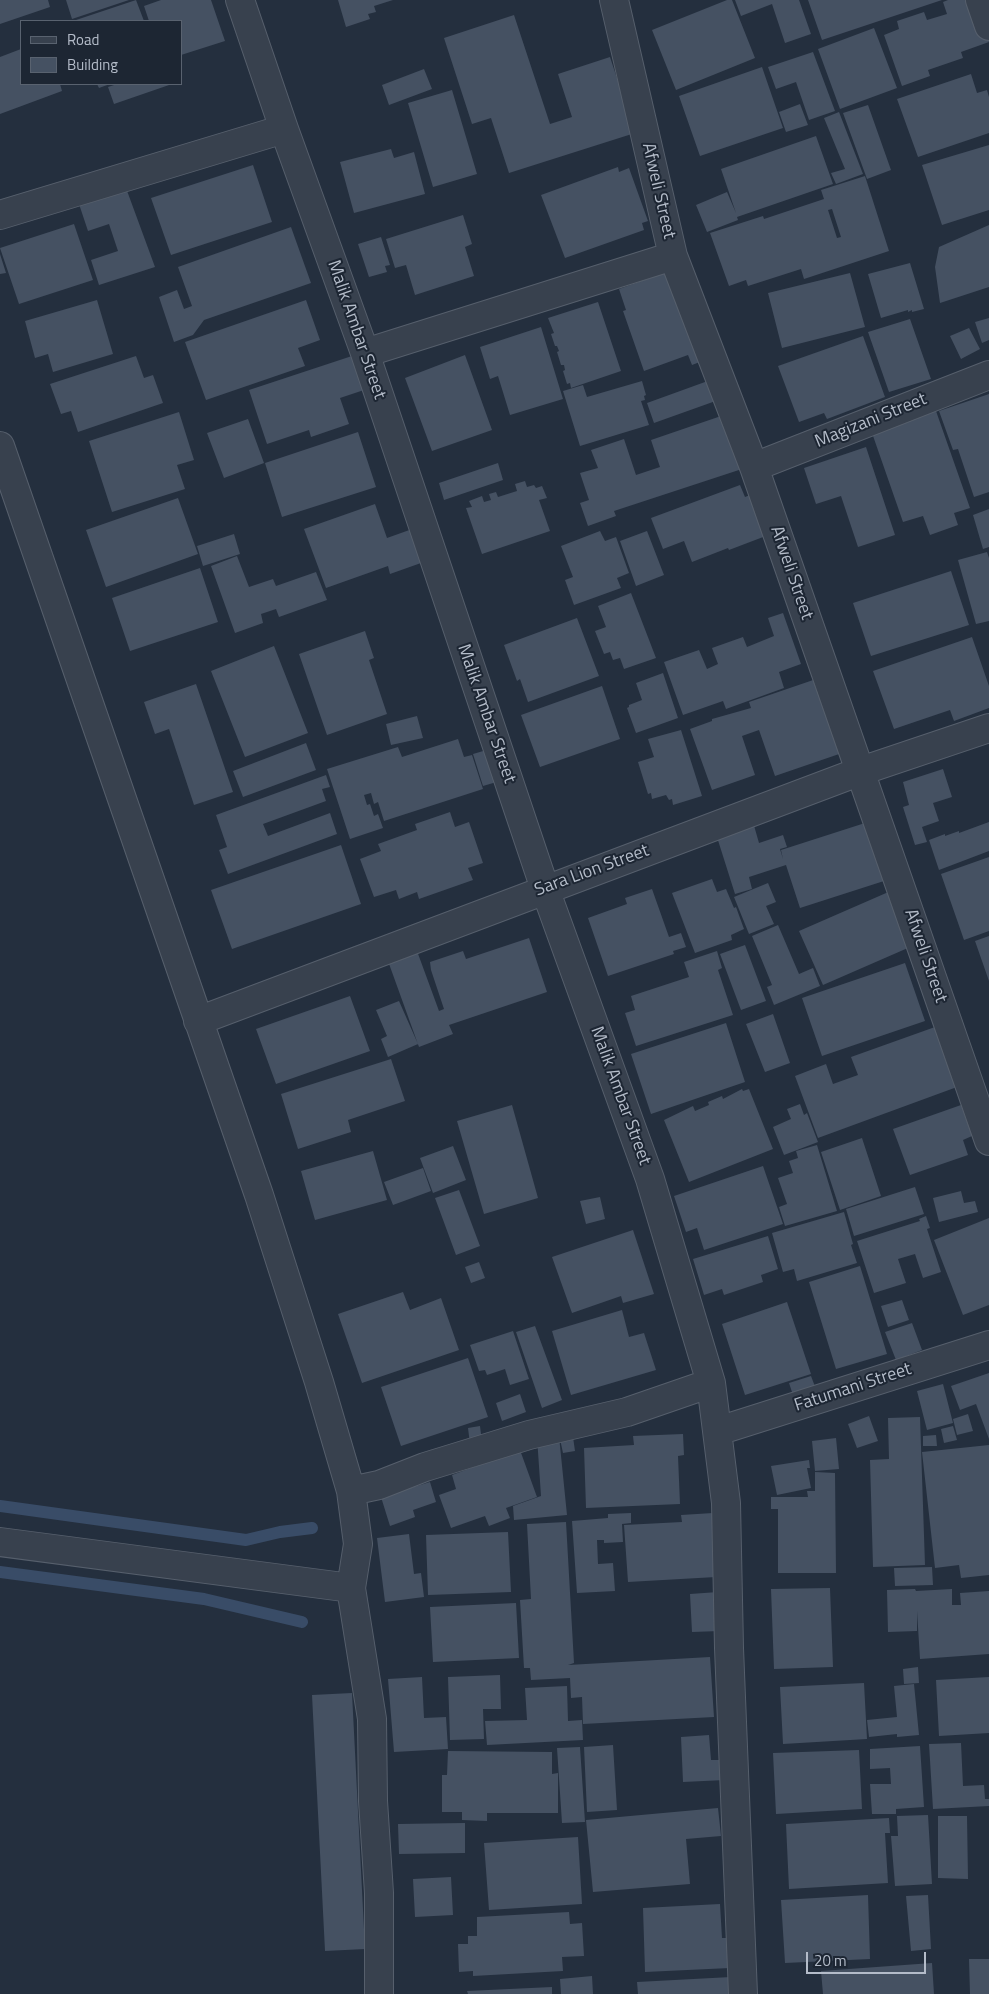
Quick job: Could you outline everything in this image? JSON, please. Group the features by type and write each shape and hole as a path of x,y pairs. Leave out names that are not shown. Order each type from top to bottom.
{"street":[{"name":"Malik Ambar Street","path":"240,0 284,129 365,353 545,889 650,1179 711,1383 726,1503 729,1648 743,1994"},
{"name":"Afweli Street","path":"614,0 673,256 754,468 861,771 980,1089 989,1141"},
{"path":"980,0 989,26"},
{"path":"0,215 284,129"},
{"path":"365,353 673,256"},
{"name":"Magizani Street","path":"754,468 989,375"},
{"path":"0,446 259,1195 319,1382 350,1491 358,1544 351,1588 372,1719 373,1800 379,1893 379,1994"},
{"name":"Sara Lion Street","path":"198,1021 861,771 989,728"},
{"name":"Fatumani Street","path":"718,1431 989,1345"},
{"path":"350,1491 379,1485 425,1467 529,1436 626,1412 711,1383"},
{"path":"0,1542 351,1588"}],"building":[{"path":"0,0 48,0 50,7 0,24"},
{"path":"66,0 129,0 72,19"},
{"path":"136,0 144,20 76,20"},
{"path":"161,0 211,0 225,41 182,55 182,20 149,20 144,6"},
{"path":"338,0 393,0 374,6 376,12 368,14 370,19 346,27"},
{"path":"727,0 732,0 755,58 676,90 652,30"},
{"path":"735,0 799,0 811,34 785,43 772,4 741,16"},
{"path":"808,0 942,0 822,40"},
{"path":"948,0 974,0 989,42 961,52 963,58 928,70 930,76 902,86 884,35 899,29 897,21 924,12 927,20 947,14 943,2"},
{"path":"514,15 550,124 572,117 558,74 610,57 635,133 509,173 491,118 472,124 444,38"},
{"path":"874,28 897,88 840,109 818,49"},
{"path":"20,49 20,85 60,85 62,91 0,114 0,57"},
{"path":"813,52 835,111 809,120 796,82 776,89 768,67"},
{"path":"762,67 783,128 700,156 679,96"},
{"path":"424,69 432,89 389,105 382,85"},
{"path":"971,74 977,93 987,90 989,97 989,133 918,157 897,99"},
{"path":"114,85 169,85 114,104 108,87"},
{"path":"452,90 477,174 433,187 408,103"},
{"path":"800,104 808,125 786,132 779,112"},
{"path":"868,105 891,170 867,179 843,113"},
{"path":"839,112 863,174 836,184 831,173 845,169 824,118"},
{"path":"816,136 833,184 737,217 738,220 707,232 696,205 727,192 736,213 721,169"},
{"path":"989,145 989,210 942,225 922,165"},
{"path":"391,149 394,158 414,152 425,194 354,213 340,162"},
{"path":"253,165 272,222 171,255 151,198"},
{"path":"618,167 619,172 629,168 648,221 642,223 644,230 565,258 541,195"},
{"path":"865,176 889,251 804,279 801,269 748,286 746,280 729,286 710,233 763,216 764,219 824,199 821,190","holes":["832,209 841,237 837,238 828,210"]},
{"path":"126,188 155,267 99,285 91,260 118,251 109,224 88,231 79,204"},
{"path":"463,215 472,244 465,247 474,276 415,295 406,265 395,268 386,239"},
{"path":"74,224 93,280 19,304 0,248"},
{"path":"989,225 989,287 940,303 935,267 939,247"},
{"path":"291,227 311,283 204,320 193,335 174,342 159,297 177,290 184,309 192,306 178,267"},
{"path":"381,237 390,265 385,266 387,272 369,277 358,244"},
{"path":"0,254 6,273 0,274"},
{"path":"910,263 924,309 912,312 912,310 908,312 908,310 881,318 868,274"},
{"path":"673,270 705,360 692,365 688,355 644,371 623,311 626,310 619,289"},
{"path":"850,273 865,327 782,348 768,293"},
{"path":"97,300 113,354 53,372 48,354 35,358 25,321"},
{"path":"306,300 320,340 298,348 305,366 206,400 185,342"},
{"path":"598,302 621,371 571,388 570,383 567,384 563,371 565,370 564,365 561,365 557,352 559,351 551,334 554,333 548,318"},
{"path":"989,318 989,340 982,343 975,322"},
{"path":"910,319 931,379 889,392 868,332"},
{"path":"541,327 563,399 510,415 498,376 490,379 480,347"},
{"path":"969,328 980,349 961,359 950,336"},
{"path":"863,336 885,397 827,419 824,413 799,422 778,366"},
{"path":"355,355 367,389 340,398 349,424 311,437 309,430 267,444 249,390"},
{"path":"465,355 492,430 432,451 405,378"},
{"path":"136,356 144,378 153,375 163,403 78,432 71,411 61,414 50,384"},
{"path":"716,378 724,398 654,423 647,403"},
{"path":"642,381 646,395 644,396 645,400 641,401 649,425 580,446 563,391 583,385 587,397"},
{"path":"989,394 989,492 974,497 958,449 953,450 939,411"},
{"path":"936,411 970,508 954,513 958,525 930,535 923,516 903,522 872,433"},
{"path":"179,412 194,460 177,465 185,489 112,512 89,441"},
{"path":"724,415 742,469 614,511 616,516 588,526 580,503 589,500 580,473 598,468 591,450 624,439 636,475 660,467 651,440"},
{"path":"248,419 264,463 224,478 207,433"},
{"path":"358,432 376,487 282,517 265,463"},
{"path":"866,447 895,535 858,547 841,496 816,504 804,468"},
{"path":"498,463 503,480 444,500 439,483"},
{"path":"525,481 527,487 534,485 536,488 542,486 547,498 539,500 550,531 482,554 466,508 472,507 469,501 482,496 484,502 491,500 489,494 496,492 498,497 517,491 515,484"},
{"path":"740,485 745,497 755,493 771,534 692,562 684,541 663,549 651,518"},
{"path":"178,498 198,554 106,587 86,530"},
{"path":"375,504 387,538 415,528 424,554 418,556 421,563 390,574 388,566 326,588 304,529"},
{"path":"989,509 989,547 983,549 973,515"},
{"path":"600,531 605,541 616,537 629,573 617,578 621,588 574,605 565,580 573,577 561,546"},
{"path":"647,531 664,575 636,586 620,541"},
{"path":"234,534 240,554 203,566 197,546"},
{"path":"987,552 989,558 989,621 976,624 958,560"},
{"path":"237,556 249,587 273,579 276,586 316,572 327,600 279,617 276,609 261,614 263,623 235,633 211,566"},
{"path":"200,568 218,622 130,651 112,598"},
{"path":"951,571 969,625 871,656 853,603"},
{"path":"631,593 656,658 624,669 620,658 613,660 610,652 604,654 595,631 606,627 598,606"},
{"path":"783,613 801,664 779,672 784,688 726,709 723,701 683,715 664,662 699,650 707,669 718,664 712,648 743,637 747,647 774,636 768,618"},
{"path":"577,618 599,676 528,702 520,679 517,681 504,645"},
{"path":"365,631 374,658 369,660 387,714 327,735 299,654"},
{"path":"972,637 989,686 989,708 954,721 950,710 894,729 873,671"},
{"path":"274,646 308,733 245,757 211,671"},
{"path":"663,673 678,718 636,733 627,708 629,705 642,700 636,683"},
{"path":"819,678 845,752 775,776 759,730 742,736 755,775 712,790 690,729 712,721 712,719 751,708 749,702"},
{"path":"196,684 233,792 194,805 169,729 155,734 144,702"},
{"path":"602,686 620,739 540,767 521,715"},
{"path":"417,716 423,738 391,745 386,724"},
{"path":"681,730 702,796 673,805 672,799 669,800 666,795 652,799 651,793 648,794 638,762 654,757 648,739"},
{"path":"458,739 464,757 472,755 483,789 384,821 378,802 374,804 371,793 364,795 367,805 370,804 374,816 378,814 383,828 350,839 327,769 398,747 402,757"},
{"path":"306,743 316,770 243,797 233,771"},
{"path":"490,749 500,781 483,786 473,754"},
{"path":"943,769 952,797 933,803 939,821 922,827 927,842 915,845 903,807 909,805 903,782"},
{"path":"326,775 330,787 322,789 326,801 263,824 268,836 330,813 337,834 228,874 219,850 227,847 216,815"},
{"path":"450,812 455,827 469,822 483,863 468,868 473,880 419,899 417,892 399,899 396,890 374,897 360,859 381,851 378,844 417,830 415,824"},
{"path":"753,822 759,843 783,835 787,847 780,849 783,859 781,850 865,823 884,881 800,908 786,865 749,877 752,889 735,894 716,834"},
{"path":"989,822 989,851 939,870 929,840 945,834 945,836 959,831 959,833"},
{"path":"341,845 361,904 232,949 211,890"},
{"path":"989,857 989,931 964,940 941,874"},
{"path":"712,879 717,892 726,889 734,908 736,907 744,929 731,935 732,940 695,953 672,893"},
{"path":"768,883 776,902 766,906 774,924 749,934 734,897"},
{"path":"652,889 669,937 681,933 686,947 673,951 674,954 608,976 588,918 627,904 625,898"},
{"path":"893,890 917,944 823,985 799,931"},
{"path":"778,925 799,974 813,968 820,986 774,1005 767,987 772,985 752,936"},
{"path":"989,936 989,981 975,941"},
{"path":"529,938 547,992 449,1025 453,1034 419,1047 388,961 417,951 439,1011 444,1009 430,962 463,951 466,959"},
{"path":"745,945 766,1001 741,1010 720,954"},
{"path":"717,951 722,968 718,970 733,1015 636,1046 625,1013 635,1010 631,996 689,977 684,962"},
{"path":"905,963 925,1021 822,1056 802,998"},
{"path":"350,996 370,1051 276,1084 256,1029"},
{"path":"399,1001 418,1044 388,1057 381,1039 387,1036 376,1010"},
{"path":"773,1014 790,1063 765,1072 746,1024"},
{"path":"726,1023 745,1082 651,1114 631,1054"},
{"path":"935,1027 957,1087 818,1138 795,1076 826,1064 833,1084 858,1075 851,1057"},
{"path":"391,1059 405,1101 348,1120 351,1132 298,1149 281,1094"},
{"path":"742,1089 743,1091 749,1089 773,1149 689,1182 664,1120 693,1106 695,1111 709,1105 708,1102 722,1096 723,1099"},
{"path":"800,1104 804,1115 807,1113 818,1142 784,1155 773,1127 791,1119 787,1109"},
{"path":"512,1105 538,1198 484,1214 457,1121"},
{"path":"961,1105 972,1136 963,1140 968,1155 910,1175 893,1129"},
{"path":"862,1138 881,1196 840,1210 821,1152"},
{"path":"817,1145 837,1211 785,1226 779,1207 787,1204 778,1178 793,1173 789,1161 798,1158 796,1151"},
{"path":"453,1146 466,1180 433,1193 420,1158"},
{"path":"373,1151 387,1200 315,1220 301,1171"},
{"path":"763,1166 783,1224 704,1250 697,1228 686,1232 674,1196"},
{"path":"423,1168 431,1191 393,1205 384,1182"},
{"path":"915,1187 924,1214 854,1236 846,1209"},
{"path":"459,1190 480,1246 456,1255 435,1198"},
{"path":"961,1191 964,1203 975,1201 978,1212 939,1222 933,1198"},
{"path":"600,1197 605,1219 586,1224 580,1201"},
{"path":"844,1212 857,1263 797,1281 794,1269 783,1272 772,1233"},
{"path":"926,1216 930,1228 927,1229 941,1272 923,1278 915,1254 898,1259 906,1283 874,1293 857,1241 920,1221 919,1219"},
{"path":"989,1218 989,1305 963,1315 934,1240"},
{"path":"633,1230 654,1294 623,1303 621,1296 572,1313 552,1257"},
{"path":"768,1236 778,1269 761,1275 763,1282 724,1295 722,1289 704,1295 693,1259"},
{"path":"479,1262 485,1278 471,1283 465,1267"},
{"path":"860,1266 887,1354 836,1369 809,1282"},
{"path":"403,1292 410,1310 441,1298 459,1350 362,1383 338,1314"},
{"path":"902,1300 909,1320 888,1327 881,1306"},
{"path":"787,1302 811,1374 745,1395 722,1324"},
{"path":"622,1310 629,1337 644,1333 656,1370 571,1395 552,1331"},
{"path":"912,1323 922,1350 896,1360 885,1332"},
{"path":"535,1326 562,1400 542,1408 516,1332"},
{"path":"513,1331 529,1379 510,1385 505,1369 487,1375 485,1370 479,1371 470,1345"},
{"path":"468,1358 488,1417 401,1446 381,1387"},
{"path":"989,1373 989,1439 976,1404 960,1410 951,1386"},
{"path":"811,1376 819,1397 796,1404 789,1383"},
{"path":"943,1384 953,1423 927,1430 917,1391"},
{"path":"520,1394 526,1412 502,1421 496,1403"},
{"path":"968,1414 973,1431 957,1435 953,1419"},
{"path":"869,1416 878,1441 857,1448 848,1424"},
{"path":"920,1417 925,1565 873,1567 870,1460 889,1459 888,1418"},
{"path":"480,1426 482,1442 470,1444 468,1428"},
{"path":"953,1426 957,1440 944,1443 941,1429"},
{"path":"683,1434 684,1455 678,1456 680,1504 586,1508 584,1448 634,1445 633,1436"},
{"path":"936,1435 937,1446 923,1446 923,1436"},
{"path":"559,1436 567,1515 514,1520 513,1506 541,1496 537,1437"},
{"path":"573,1437 575,1451 563,1453 560,1439"},
{"path":"836,1438 839,1469 815,1471 812,1441"},
{"path":"989,1445 989,1575 961,1578 959,1565 935,1568 922,1452"},
{"path":"520,1450 537,1497 506,1508 510,1518 489,1526 485,1516 451,1528 439,1495 456,1489 452,1475"},
{"path":"809,1460 810,1468 807,1468 811,1488 777,1495 771,1466"},
{"path":"815,1472 835,1473 836,1573 778,1573 778,1509 771,1509 771,1497 808,1497 807,1491 815,1491"},
{"path":"430,1482 436,1502 413,1510 415,1517 390,1526 381,1497"},
{"path":"631,1513 631,1523 622,1524 623,1542 604,1543 604,1540 597,1540 598,1564 613,1563 615,1591 577,1593 572,1521 608,1518 608,1514"},
{"path":"713,1513 716,1577 628,1582 624,1525 682,1522 681,1515"},
{"path":"566,1522 574,1663 568,1665 710,1657 714,1717 583,1724 582,1697 571,1698 570,1678 531,1680 530,1668 524,1668 520,1600 531,1599 527,1524"},
{"path":"508,1532 511,1592 428,1595 426,1535"},
{"path":"409,1534 414,1574 421,1573 424,1597 385,1602 377,1538"},
{"path":"932,1567 933,1585 895,1586 894,1568"},
{"path":"830,1588 833,1667 774,1669 771,1589"},
{"path":"915,1589 916,1591 952,1589 952,1605 961,1605 960,1593 989,1591 989,1654 920,1659 917,1611 917,1631 888,1632 887,1590"},
{"path":"718,1592 720,1631 692,1632 690,1594"},
{"path":"516,1603 519,1658 433,1662 430,1607"},
{"path":"918,1667 919,1683 904,1684 903,1669"},
{"path":"500,1675 501,1709 483,1709 484,1739 450,1740 448,1677"},
{"path":"422,1677 424,1718 446,1717 448,1749 394,1752 388,1679"},
{"path":"989,1677 989,1733 939,1736 936,1680"},
{"path":"864,1683 867,1739 783,1744 780,1687"},
{"path":"914,1684 919,1735 897,1737 897,1734 869,1737 867,1720 897,1717 894,1686"},
{"path":"567,1686 568,1721 582,1720 583,1740 487,1745 485,1721 527,1720 525,1688"},
{"path":"352,1693 365,1949 325,1951 312,1695"},
{"path":"709,1735 711,1760 723,1760 725,1780 683,1782 681,1737"},
{"path":"961,1743 963,1786 984,1785 985,1799 989,1799 989,1806 933,1809 929,1744"},
{"path":"613,1745 617,1810 587,1812 584,1747"},
{"path":"920,1746 924,1807 896,1809 896,1814 872,1814 870,1784 891,1784 890,1768 870,1769 870,1749"},
{"path":"580,1747 585,1822 562,1823 557,1748"},
{"path":"859,1750 862,1809 776,1814 773,1753"},
{"path":"448,1751 552,1752 552,1774 558,1773 558,1813 487,1813 487,1821 462,1820 462,1812 442,1812 442,1775 447,1775"},
{"path":"718,1808 721,1836 686,1839 690,1884 593,1892 586,1820"},
{"path":"928,1815 932,1884 895,1886 891,1836 898,1836 897,1816"},
{"path":"938,1816 967,1816 968,1879 938,1878"},
{"path":"889,1818 890,1833 885,1833 888,1883 789,1889 786,1824"},
{"path":"465,1823 465,1853 399,1854 398,1824"},
{"path":"578,1837 582,1904 489,1910 484,1843"},
{"path":"451,1877 453,1915 415,1917 413,1879"},
{"path":"868,1895 870,1959 785,1963 781,1900"},
{"path":"928,1895 931,1949 911,1951 906,1896"},
{"path":"720,1904 722,1938 728,1938 730,1968 645,1972 643,1908"},
{"path":"569,1912 570,1924 582,1923 584,1956 562,1957 563,1971 473,1976 473,1971 459,1972 458,1944 468,1944 468,1936 477,1936 477,1917"},
{"path":"969,1959 989,1959 989,1994 970,1994"},
{"path":"932,1963 934,1994 823,1994 821,1971"},
{"path":"592,1976 593,1994 561,1994 560,1979"},
{"path":"731,1977 732,1994 638,1994 637,1982"},
{"path":"552,1987 552,1994 468,1994 467,1991"}],"waterway":[{"path":"0,1506 246,1540 280,1532 312,1528"},
{"path":"0,1572 204,1599 302,1622"}]}
